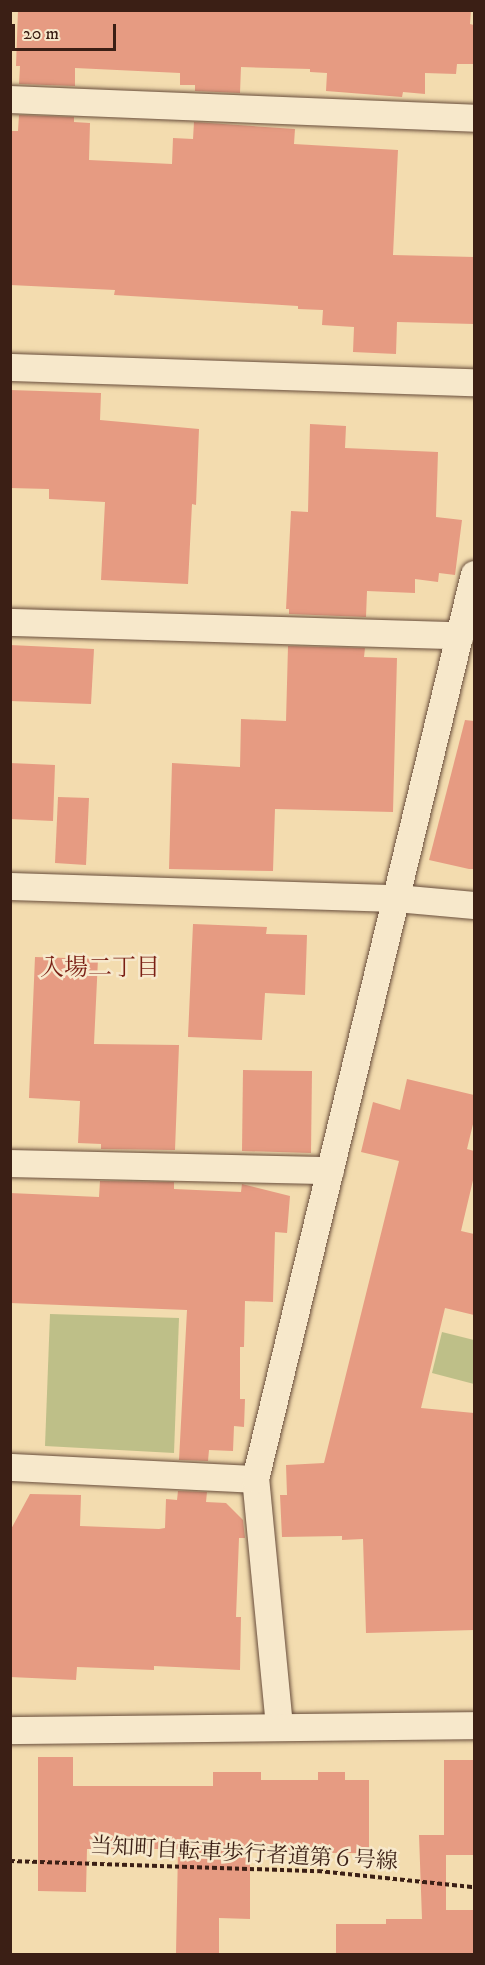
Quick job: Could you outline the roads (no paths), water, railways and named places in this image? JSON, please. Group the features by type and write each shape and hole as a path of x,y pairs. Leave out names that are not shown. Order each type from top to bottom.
{"street":[{"path":"10,99 474,118"},
{"path":"10,368 474,382"},
{"path":"279,1726 255,1479 474,574"},
{"path":"10,622 460,635"},
{"path":"10,886 396,898 474,905"},
{"path":"10,1163 330,1170"},
{"path":"10,1467 255,1479"},
{"path":"10,1730 474,1725"}],"district":[{"name":"入場二丁目","path":"100,969"}]}
